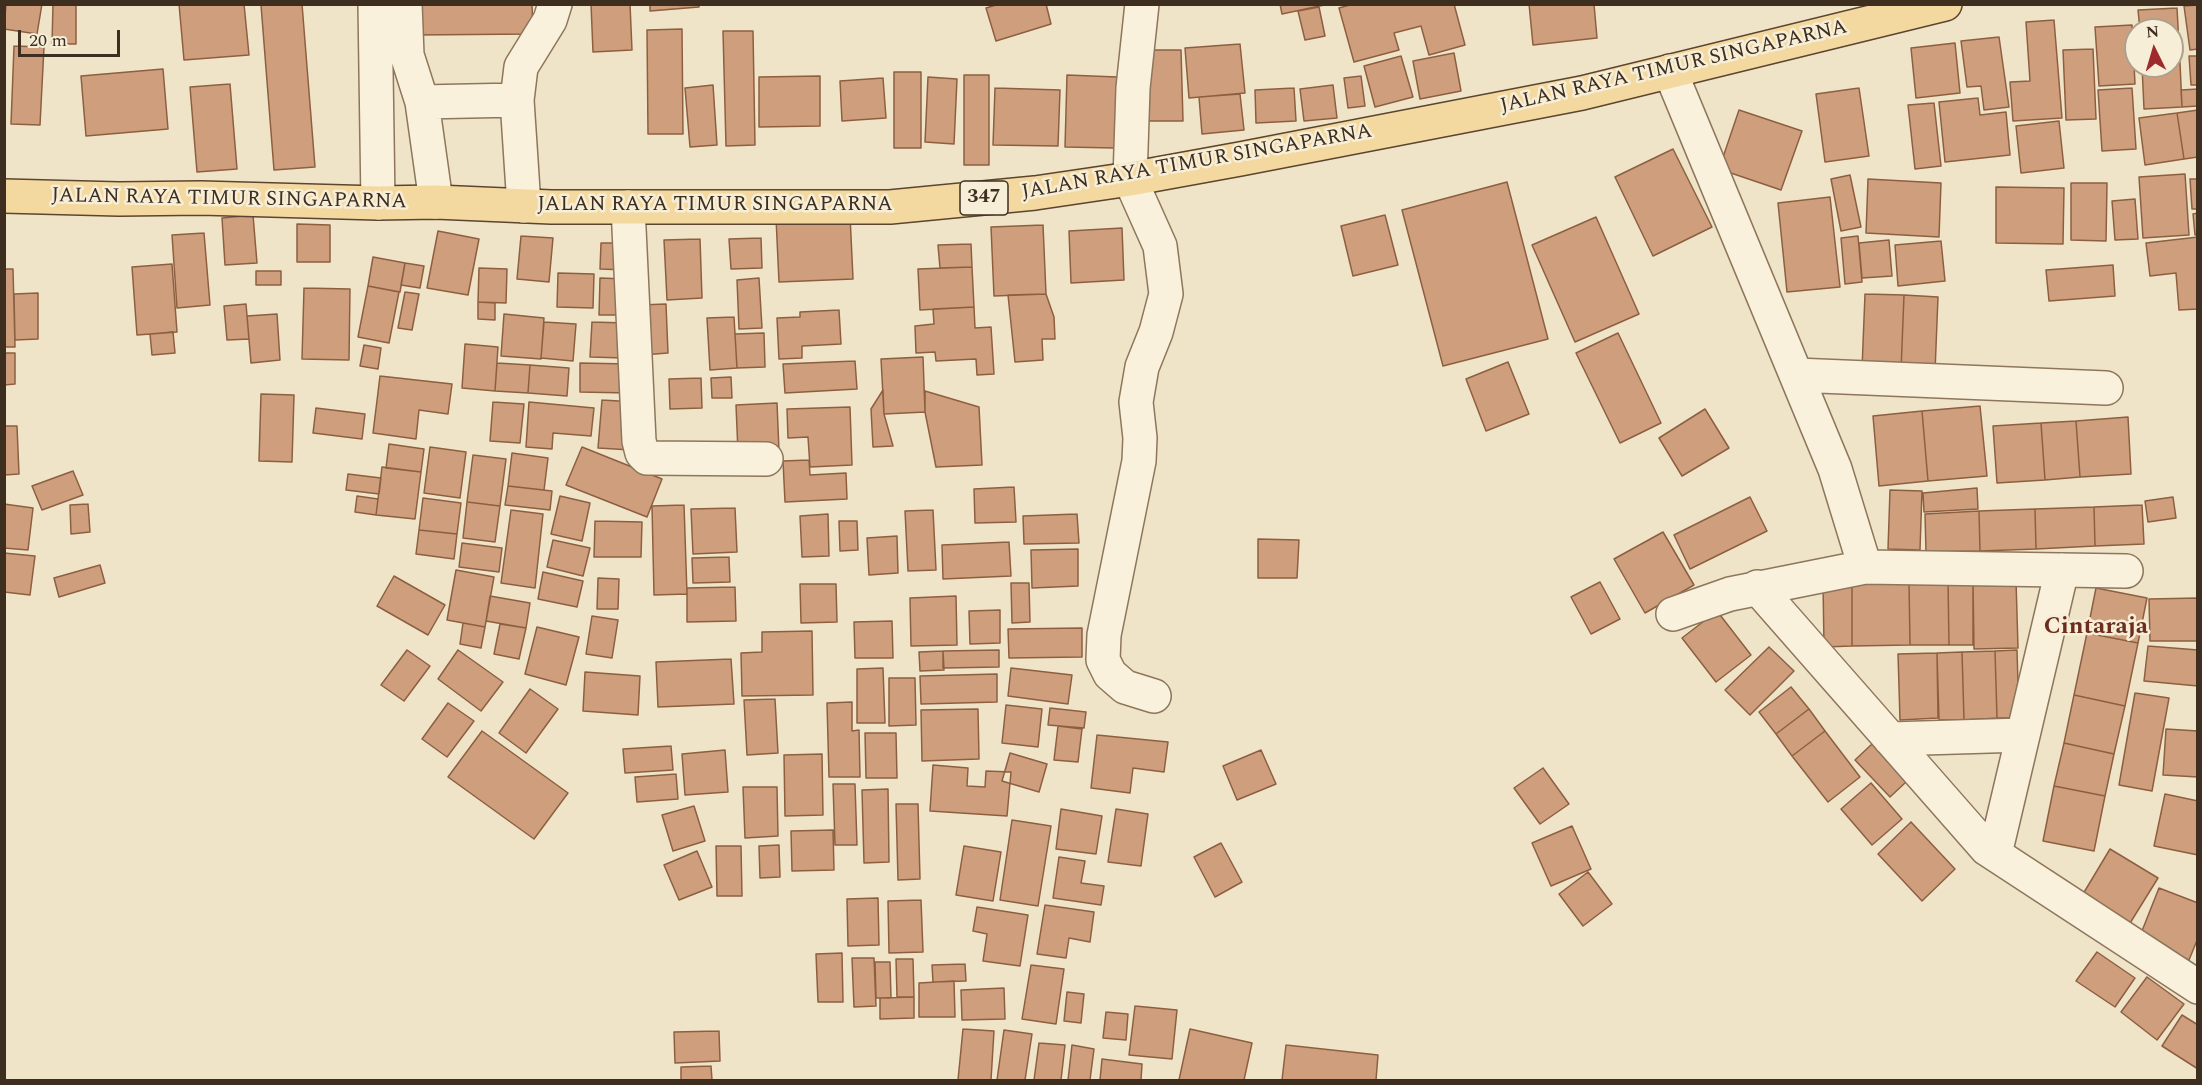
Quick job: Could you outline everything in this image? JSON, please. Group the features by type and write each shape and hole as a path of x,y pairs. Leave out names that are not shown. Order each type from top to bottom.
{"main road":[{"name":"JALAN RAYA TIMUR SINGAPARNA","path":"4,196 378,203 436,202 524,206 890,207 1035,193 1130,179 1582,93 1945,4"}],"street":[{"path":"375,4 378,203"},
{"path":"405,4 407,55 422,102 436,202"},
{"path":"524,206 517,99 521,67 550,21 555,4"},
{"path":"1142,4 1133,88 1130,179 1160,246 1166,294 1156,332 1142,367 1138,390 1136,402 1140,438 1138,461 1104,635 1103,660 1110,675 1125,687 1154,696"},
{"path":"1670,71 1835,469 1865,567"},
{"path":"422,102 517,99"},
{"path":"628,207 639,441 642,453 647,458 766,459"},
{"path":"1796,375 2106,388"},
{"path":"1673,614 1757,587 1865,567 2126,571"},
{"path":"1995,854 2062,570"},
{"path":"1757,587 1987,849 2198,987"},
{"path":"1890,739 2023,735"}],"building":[{"path":"6,4 42,4 37,34 4,29"},
{"path":"53,4 76,4 76,44 52,44"},
{"path":"179,4 244,4 249,55 184,60"},
{"path":"302,4 315,167 274,170 261,5"},
{"path":"412,4 532,4 533,34 412,35"},
{"path":"591,4 630,4 632,50 593,52"},
{"path":"650,4 699,4 699,7 650,11"},
{"path":"999,4 1046,4 1051,24 996,41 986,8"},
{"path":"1280,4 1329,4 1282,14"},
{"path":"1353,4 1454,4 1465,45 1429,55 1421,26 1394,33 1399,50 1354,62 1339,8"},
{"path":"1529,4 1594,4 1597,38 1533,45"},
{"path":"2198,5 2198,49 2190,50 2184,6"},
{"path":"1319,7 1325,36 1305,40 1298,11"},
{"path":"2177,8 2178,18 2139,18 2138,10"},
{"path":"2054,20 2062,118 2013,121 2010,82 2030,81 2026,22"},
{"path":"2124,25 2124,78 2135,78 2135,84 2099,86 2095,27"},
{"path":"682,29 683,134 648,134 647,30"},
{"path":"723,31 753,31 755,145 726,146"},
{"path":"1999,37 2009,107 1984,110 1981,86 1967,87 1961,41"},
{"path":"1955,43 1960,93 1916,98 1911,48"},
{"path":"1240,44 1245,93 1189,98 1185,48"},
{"path":"14,46 44,47 40,125 11,124"},
{"path":"2093,49 2096,119 2066,120 2063,50"},
{"path":"1142,50 1181,50 1183,121 1143,121"},
{"path":"1454,53 1461,91 1420,99 1413,61"},
{"path":"1401,56 1413,97 1375,107 1364,66"},
{"path":"2189,56 2198,56 2198,85 2191,85"},
{"path":"163,69 168,129 86,136 81,76"},
{"path":"894,72 921,72 921,148 894,148"},
{"path":"964,75 989,75 989,165 964,165"},
{"path":"1067,75 1117,77 1115,148 1065,147"},
{"path":"820,76 820,126 759,127 759,77"},
{"path":"1361,76 1365,106 1348,108 1344,78"},
{"path":"928,77 957,79 954,144 925,142"},
{"path":"883,78 886,118 842,121 840,81"},
{"path":"2143,78 2181,78 2182,107 2144,109"},
{"path":"230,84 237,169 197,172 190,87"},
{"path":"713,85 717,145 690,147 685,88"},
{"path":"1333,85 1337,118 1304,121 1300,89"},
{"path":"995,88 1060,90 1058,146 993,145"},
{"path":"1294,88 1296,121 1256,123 1255,90"},
{"path":"1859,88 1869,156 1825,162 1816,94"},
{"path":"2132,88 2136,149 2102,151 2098,90"},
{"path":"2198,89 2198,106 2182,107 2181,90"},
{"path":"1240,94 1244,130 1202,134 1199,97"},
{"path":"1978,98 1980,115 2006,112 2010,155 1945,162 1939,102"},
{"path":"1934,103 1941,166 1915,169 1908,105"},
{"path":"1739,110 1802,131 1781,190 1719,169"},
{"path":"2198,110 2198,157 2184,159 2177,113"},
{"path":"2177,113 2184,159 2145,165 2139,118"},
{"path":"2059,121 2064,168 2021,173 2016,126"},
{"path":"1673,149 1712,227 1653,256 1615,177"},
{"path":"2185,174 2189,235 2143,238 2139,177"},
{"path":"1850,175 1861,227 1841,231 1831,179"},
{"path":"1868,179 1941,183 1939,237 1866,233"},
{"path":"2190,179 2198,179 2198,209 2192,209"},
{"path":"1507,182 1548,339 1443,366 1402,210"},
{"path":"2071,183 2107,183 2106,241 2071,240"},
{"path":"1996,187 2064,188 2063,244 1996,243"},
{"path":"1830,197 1840,287 1787,292 1778,203"},
{"path":"2135,199 2138,239 2115,240 2112,201"},
{"path":"2198,213 2198,234 2195,235 2193,214"},
{"path":"253,215 257,263 225,265 222,218"},
{"path":"850,215 853,279 779,282 776,218"},
{"path":"1385,215 1398,265 1353,276 1341,226"},
{"path":"1596,217 1639,314 1575,342 1532,245"},
{"path":"297,224 330,225 330,262 297,262"},
{"path":"1043,225 1046,294 994,296 991,227"},
{"path":"1122,228 1124,280 1071,283 1069,231"},
{"path":"438,231 479,239 468,295 427,288"},
{"path":"204,233 210,305 177,308 172,235"},
{"path":"521,236 553,238 549,282 517,279"},
{"path":"1858,236 1862,282 1845,284 1841,238"},
{"path":"2198,237 2198,309 2179,310 2176,273 2150,276 2146,243"},
{"path":"761,238 762,268 731,269 729,239"},
{"path":"700,239 702,298 667,300 664,240"},
{"path":"1889,240 1892,276 1862,278 1859,243"},
{"path":"1941,241 1945,281 1898,286 1895,245"},
{"path":"601,243 627,243 627,270 600,269"},
{"path":"971,244 972,267 940,268 938,245"},
{"path":"373,257 405,263 400,292 368,286"},
{"path":"405,263 424,266 420,288 401,285"},
{"path":"172,264 177,332 137,335 132,267"},
{"path":"2113,265 2115,296 2049,301 2046,270"},
{"path":"972,267 974,307 920,310 918,269"},
{"path":"479,268 507,269 506,303 478,302"},
{"path":"4,269 13,269 15,347 4,347"},
{"path":"256,271 281,271 281,285 256,285"},
{"path":"558,273 594,274 593,308 557,307"},
{"path":"600,278 626,279 625,315 599,315"},
{"path":"759,278 762,328 739,329 737,280"},
{"path":"368,286 399,292 389,343 358,337"},
{"path":"304,288 350,289 349,360 302,359"},
{"path":"405,292 419,294 412,330 398,328"},
{"path":"38,293 38,339 15,340 14,294"},
{"path":"1046,294 1054,317 1055,339 1042,339 1043,360 1015,362 1008,295"},
{"path":"1865,294 1904,295 1901,371 1862,369"},
{"path":"1904,295 1938,297 1935,372 1901,371"},
{"path":"478,302 495,303 495,320 478,319"},
{"path":"246,304 249,339 227,340 224,306"},
{"path":"666,304 668,353 642,355 640,305"},
{"path":"974,307 975,328 991,327 994,374 977,375 976,359 936,361 935,352 916,353 915,326 934,324 933,309"},
{"path":"839,310 841,344 802,346 802,358 779,359 777,318 800,317 800,312"},
{"path":"277,314 280,360 251,363 247,316"},
{"path":"504,314 544,318 541,359 501,356"},
{"path":"734,317 737,368 710,370 707,318"},
{"path":"544,322 576,324 573,361 541,358"},
{"path":"592,322 625,323 624,358 590,357"},
{"path":"173,332 175,353 152,355 150,334"},
{"path":"764,333 765,367 737,368 735,334"},
{"path":"1618,333 1661,423 1620,443 1576,353"},
{"path":"465,344 498,347 495,391 462,388"},
{"path":"364,345 381,348 378,369 360,366"},
{"path":"4,353 15,353 15,384 4,385"},
{"path":"923,357 925,412 884,414 881,359"},
{"path":"855,361 857,389 785,393 783,364"},
{"path":"1508,362 1529,414 1486,431 1466,379"},
{"path":"497,363 530,365 528,393 495,391"},
{"path":"580,363 629,364 628,393 580,392"},
{"path":"530,365 569,368 567,396 528,393"},
{"path":"380,376 452,384 448,414 419,410 416,439 373,433"},
{"path":"731,377 732,398 712,398 711,378"},
{"path":"701,378 702,408 670,409 669,379"},
{"path":"883,390 884,414 893,446 873,447 871,409"},
{"path":"925,391 979,407 982,465 936,467 925,412"},
{"path":"261,394 294,395 292,462 259,461"},
{"path":"602,400 635,402 631,450 598,448"},
{"path":"493,402 524,404 520,443 490,441"},
{"path":"529,402 594,408 591,436 553,433 552,449 526,447"},
{"path":"777,403 779,451 738,452 736,405"},
{"path":"1980,406 1987,476 1928,481 1922,411"},
{"path":"850,407 852,465 810,467 808,437 788,438 787,409"},
{"path":"316,408 365,414 362,439 313,433"},
{"path":"1705,409 1729,448 1682,476 1659,438"},
{"path":"1922,411 1928,481 1879,486 1873,416"},
{"path":"2128,417 2131,474 2080,477 2076,421"},
{"path":"2076,421 2080,477 2045,480 2041,423"},
{"path":"2041,423 2045,480 1997,483 1993,426"},
{"path":"4,426 17,426 19,474 4,475"},
{"path":"389,444 424,449 421,472 386,468"},
{"path":"430,447 466,452 460,498 424,493"},
{"path":"582,447 662,479 647,517 566,485"},
{"path":"512,453 548,458 544,490 508,486"},
{"path":"473,455 506,459 500,506 467,502"},
{"path":"809,460 810,475 846,473 847,499 785,502 783,461"},
{"path":"382,467 421,472 415,519 376,515"},
{"path":"73,471 83,495 42,510 32,486"},
{"path":"348,474 381,478 379,494 346,490"},
{"path":"508,486 552,491 550,510 505,505"},
{"path":"1014,487 1016,522 975,523 974,489"},
{"path":"1977,488 1978,509 1924,512 1923,493"},
{"path":"1890,490 1922,491 1920,550 1888,549"},
{"path":"357,496 378,499 376,515 355,512"},
{"path":"560,496 590,503 582,541 551,534"},
{"path":"1750,497 1767,531 1690,569 1674,535"},
{"path":"2173,497 2176,518 2148,522 2145,501"},
{"path":"423,498 461,503 457,534 419,530"},
{"path":"467,502 500,506 495,542 463,538"},
{"path":"4,504 33,508 28,550 4,548"},
{"path":"88,504 90,532 71,534 70,505"},
{"path":"684,505 687,594 654,595 652,506"},
{"path":"2142,505 2144,544 2095,546 2094,507"},
{"path":"2094,507 2095,546 2036,549 2035,509"},
{"path":"735,508 737,552 693,554 691,509"},
{"path":"2035,509 2036,549 1980,551 1979,511"},
{"path":"511,510 543,514 535,588 501,583"},
{"path":"933,510 936,570 908,571 905,511"},
{"path":"1979,511 1980,551 1926,552 1925,514"},
{"path":"828,514 829,556 802,557 800,516"},
{"path":"1077,514 1079,543 1024,544 1023,516"},
{"path":"595,521 642,522 641,557 594,557"},
{"path":"839,521 857,521 858,550 840,551"},
{"path":"419,530 457,534 454,559 416,554"},
{"path":"1663,532 1694,585 1645,613 1614,559"},
{"path":"897,536 898,573 869,575 867,538"},
{"path":"1258,539 1299,540 1297,578 1258,578"},
{"path":"553,540 590,548 583,576 547,567"},
{"path":"1009,542 1011,576 943,579 942,545"},
{"path":"462,543 502,548 499,572 459,567"},
{"path":"1078,549 1078,586 1032,588 1031,550"},
{"path":"4,553 35,556 30,595 4,592"},
{"path":"729,557 730,582 693,583 692,558"},
{"path":"100,565 105,583 59,597 54,578"},
{"path":"456,570 494,577 485,627 447,620"},
{"path":"543,572 583,581 577,607 538,599"},
{"path":"394,576 445,605 428,635 377,606"},
{"path":"598,578 619,579 618,609 597,609"},
{"path":"2016,580 2018,648 1974,649 1973,581"},
{"path":"1948,581 1973,581 1973,645 1949,645"},
{"path":"1948,581 1949,645 1910,645 1909,582"},
{"path":"1600,582 1620,619 1591,634 1571,597"},
{"path":"1852,582 1909,582 1910,645 1852,646"},
{"path":"1852,582 1852,646 1824,647 1823,583"},
{"path":"1011,583 1029,583 1030,622 1012,623"},
{"path":"800,584 836,584 837,622 801,623"},
{"path":"735,587 736,621 687,622 687,588"},
{"path":"2096,588 2147,598 2138,643 2087,633"},
{"path":"490,596 530,603 526,628 486,621"},
{"path":"956,596 957,645 911,646 910,598"},
{"path":"2198,598 2198,641 2150,641 2149,599"},
{"path":"1000,610 1000,643 970,644 969,611"},
{"path":"1717,611 1751,655 1716,682 1682,638"},
{"path":"592,616 618,620 612,658 586,654"},
{"path":"892,621 893,658 855,658 854,622"},
{"path":"463,623 485,627 481,648 460,644"},
{"path":"500,624 526,628 519,659 494,654"},
{"path":"537,627 579,637 566,685 525,674"},
{"path":"1082,628 1082,657 1009,658 1008,629"},
{"path":"812,631 813,695 742,696 741,653 762,652 762,632"},
{"path":"2087,633 2138,643 2125,706 2074,695"},
{"path":"2148,646 2198,650 2198,686 2144,681"},
{"path":"1769,647 1794,671 1750,715 1725,690"},
{"path":"407,650 430,666 404,701 381,685"},
{"path":"458,650 503,682 481,711 438,679"},
{"path":"999,650 999,667 943,668 943,651"},
{"path":"2017,650 2019,718 1997,718 1995,651"},
{"path":"943,651 944,670 920,671 919,652"},
{"path":"1995,651 1997,718 1964,720 1962,652"},
{"path":"1962,652 1964,720 1939,720 1937,653"},
{"path":"1937,653 1938,718 1900,720 1898,654"},
{"path":"731,659 734,704 658,707 656,662"},
{"path":"883,668 885,723 857,723 857,669"},
{"path":"1011,668 1072,675 1068,704 1008,696"},
{"path":"585,672 640,676 638,715 583,711"},
{"path":"997,674 997,702 921,704 920,676"},
{"path":"889,678 915,678 916,725 889,726"},
{"path":"1791,687 1809,709 1776,734 1759,712"},
{"path":"530,689 558,709 526,753 499,733"},
{"path":"2135,693 2169,698 2152,791 2119,785"},
{"path":"2074,695 2125,706 2114,754 2064,743"},
{"path":"775,699 778,753 747,755 744,700"},
{"path":"852,702 852,731 859,730 860,777 829,777 827,703"},
{"path":"448,703 474,721 447,757 422,739"},
{"path":"1006,705 1042,709 1038,747 1002,743"},
{"path":"1050,708 1086,712 1084,728 1048,725"},
{"path":"978,709 979,759 922,761 921,710"},
{"path":"1809,709 1825,731 1792,756 1776,734"},
{"path":"1058,726 1082,729 1078,762 1054,760"},
{"path":"2166,729 2198,731 2198,777 2163,775"},
{"path":"482,731 568,793 534,839 448,777"},
{"path":"1825,731 1860,777 1828,802 1792,756"},
{"path":"865,733 896,733 897,778 866,778"},
{"path":"1097,735 1168,742 1164,772 1133,768 1130,793 1091,788"},
{"path":"2064,743 2114,754 2105,796 2054,786"},
{"path":"1872,744 1906,782 1890,797 1855,760"},
{"path":"671,746 673,770 625,773 623,749"},
{"path":"725,750 728,792 685,795 682,754"},
{"path":"1261,750 1276,784 1237,800 1223,766"},
{"path":"1010,753 1047,764 1039,792 1002,781"},
{"path":"822,754 823,815 785,816 784,755"},
{"path":"933,765 968,768 967,786 985,787 986,771 1011,772 1007,816 930,811"},
{"path":"1543,768 1569,804 1540,824 1514,788"},
{"path":"676,774 678,799 637,802 635,777"},
{"path":"1871,783 1902,819 1872,845 1841,809"},
{"path":"833,784 855,784 857,845 835,845"},
{"path":"2054,786 2105,796 2094,851 2043,841"},
{"path":"743,787 777,787 778,836 745,838"},
{"path":"888,789 889,862 864,863 862,790"},
{"path":"2165,794 2198,801 2198,855 2154,846"},
{"path":"896,804 918,804 920,879 898,880"},
{"path":"694,806 705,841 673,851 662,815"},
{"path":"1061,809 1102,816 1096,854 1056,849"},
{"path":"1116,809 1148,814 1141,866 1108,862"},
{"path":"1012,820 1051,826 1038,906 1000,900"},
{"path":"1911,822 1955,869 1922,901 1878,854"},
{"path":"1572,826 1591,869 1551,886 1532,843"},
{"path":"833,830 834,870 792,871 791,831"},
{"path":"1221,843 1242,882 1215,897 1194,857"},
{"path":"779,845 780,877 760,878 759,846"},
{"path":"716,846 741,846 742,896 717,896"},
{"path":"964,846 1001,852 993,901 956,895"},
{"path":"2110,849 2158,878 2127,928 2080,899"},
{"path":"697,851 712,887 679,900 664,865"},
{"path":"1059,857 1085,861 1081,883 1104,886 1101,905 1053,898"},
{"path":"1588,872 1612,904 1583,926 1559,894"},
{"path":"2159,888 2198,903 2198,938 2189,960 2138,941"},
{"path":"878,898 879,945 848,946 847,899"},
{"path":"921,900 923,952 889,953 888,901"},
{"path":"1045,905 1094,912 1090,942 1069,938 1066,958 1037,954"},
{"path":"977,907 1028,915 1020,966 983,961 987,934 973,931"},
{"path":"2097,952 2135,978 2115,1007 2076,981"},
{"path":"842,953 843,1002 818,1002 816,954"},
{"path":"852,958 874,958 876,1006 854,1007"},
{"path":"896,959 913,959 914,997 897,997"},
{"path":"875,962 890,962 891,998 876,998"},
{"path":"965,964 966,981 933,982 932,965"},
{"path":"1031,965 1064,969 1056,1024 1022,1019"},
{"path":"2147,977 2184,1004 2157,1040 2121,1012"},
{"path":"954,981 955,1017 919,1017 919,983"},
{"path":"1004,988 1005,1019 962,1020 961,990"},
{"path":"1067,992 1084,994 1081,1023 1064,1021"},
{"path":"914,997 914,1018 880,1019 880,998"},
{"path":"1135,1006 1177,1010 1172,1059 1129,1055"},
{"path":"1106,1012 1128,1014 1126,1040 1103,1038"},
{"path":"2182,1015 2198,1025 2198,1069 2162,1046"},
{"path":"963,1029 994,1031 991,1080 958,1080"},
{"path":"1190,1029 1252,1043 1244,1080 1179,1080"},
{"path":"1004,1030 1032,1034 1025,1080 997,1080"},
{"path":"719,1031 720,1061 675,1063 674,1032"},
{"path":"1039,1043 1065,1045 1061,1080 1034,1080"},
{"path":"1072,1045 1094,1049 1090,1080 1068,1080"},
{"path":"1286,1045 1378,1055 1376,1080 1282,1080"},
{"path":"1102,1059 1142,1064 1141,1080 1100,1080"},
{"path":"711,1066 712,1080 681,1080 681,1067"}],"district":[{"name":"Cintaraja","path":"2096,628"}]}
